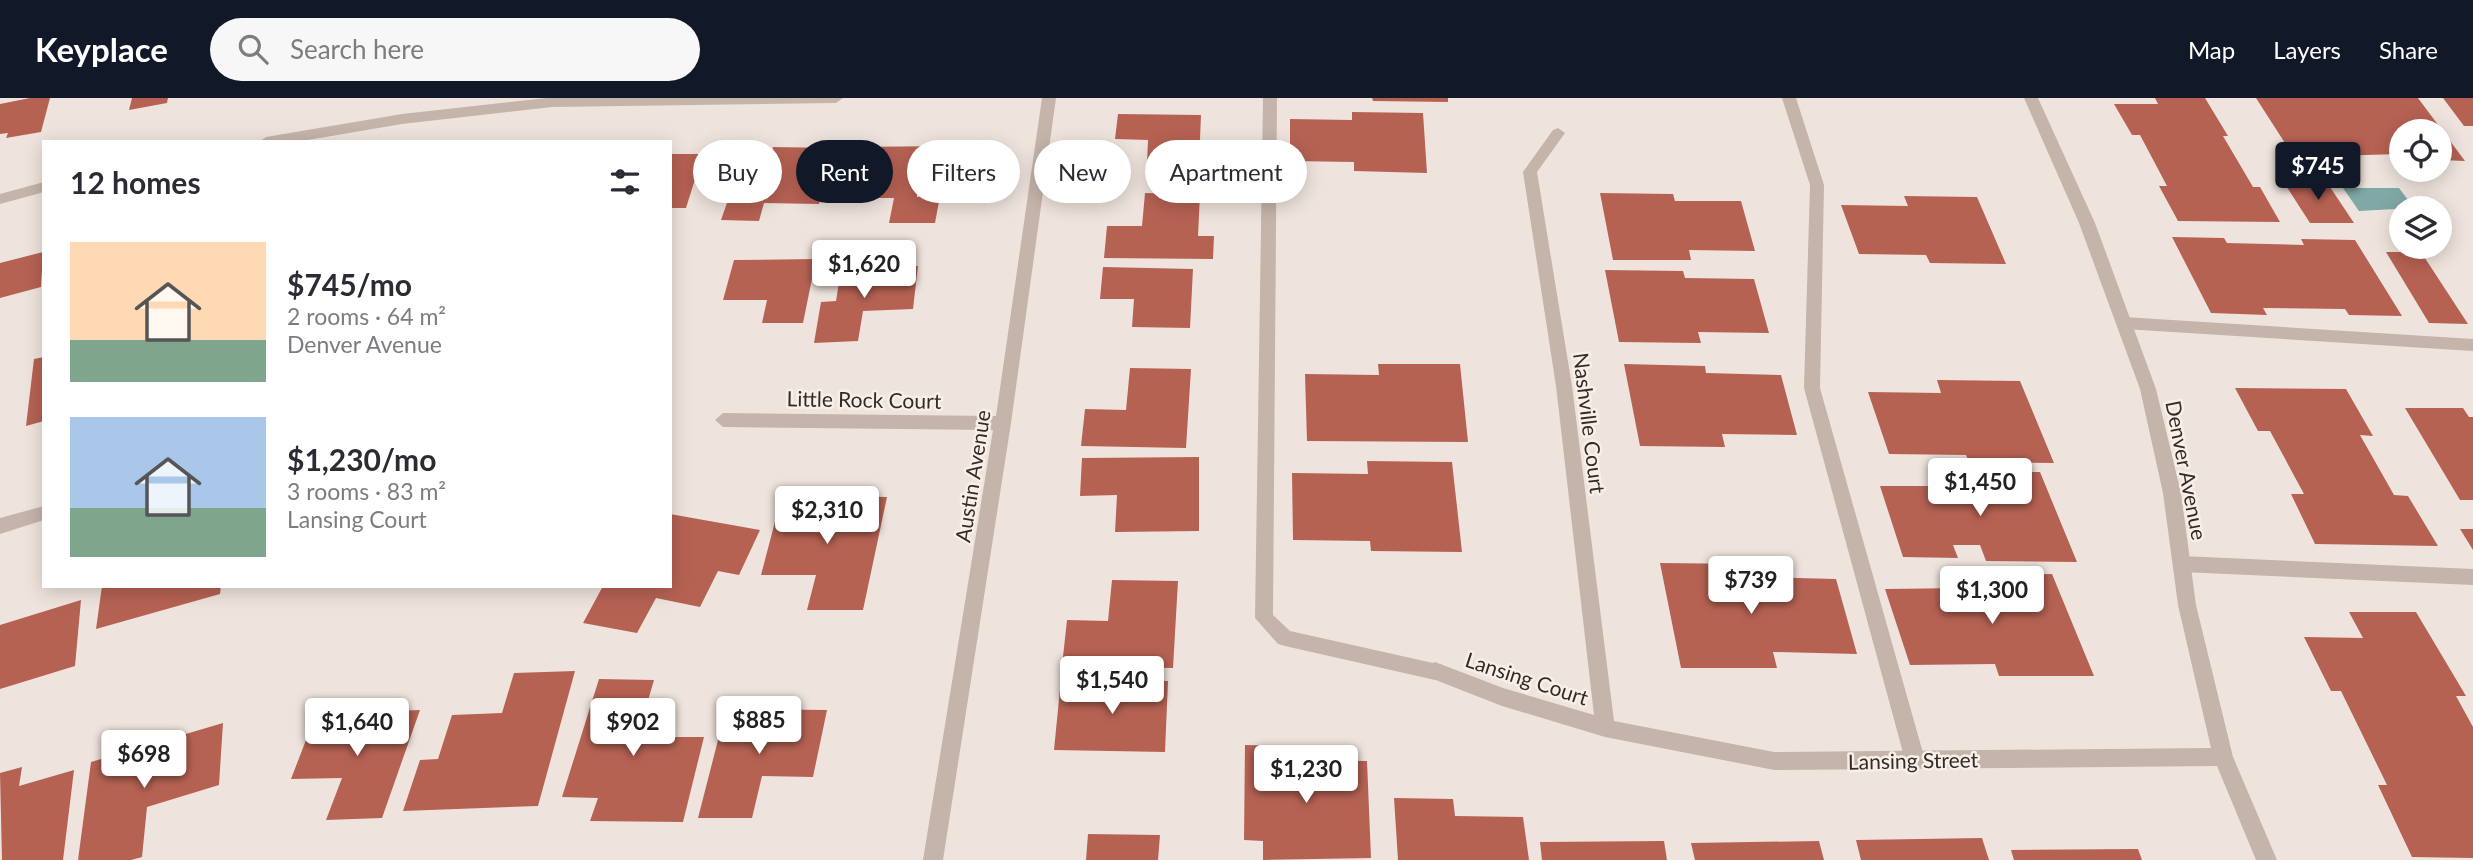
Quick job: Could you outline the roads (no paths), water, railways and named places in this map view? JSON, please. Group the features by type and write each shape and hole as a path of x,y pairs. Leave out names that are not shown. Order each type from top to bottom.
{"street":[{"path":"278,140 402,119 552,102 836,98"},
{"name":"Austin Avenue","path":"933,860 1003,423 1049,98"},
{"name":"Lansing Court","path":"1270,98 1264,618 1285,638 1435,671 1502,697 1605,728"},
{"path":"1789,98 1817,185 1812,388 1914,760"},
{"name":"Denver Avenue","path":"2031,98 2069,179 2148,389 2172,493 2188,605 2223,757 2267,860"},
{"name":"Nashville Court","path":"1558,133 1530,172 1564,386 1605,728"},
{"path":"0,199 42,188"},
{"path":"2124,323 2473,345"},
{"name":"Little Rock Court","path":"723,420 1003,423"},
{"path":"0,527 42,514"},
{"path":"2182,564 2473,577"},
{"name":"Lansing Street","path":"1605,728 1773,761 2223,757"}],"water":[{"path":"2343,188 2399,188 2405,196 2389,196 2389,209 2359,211"}]}
